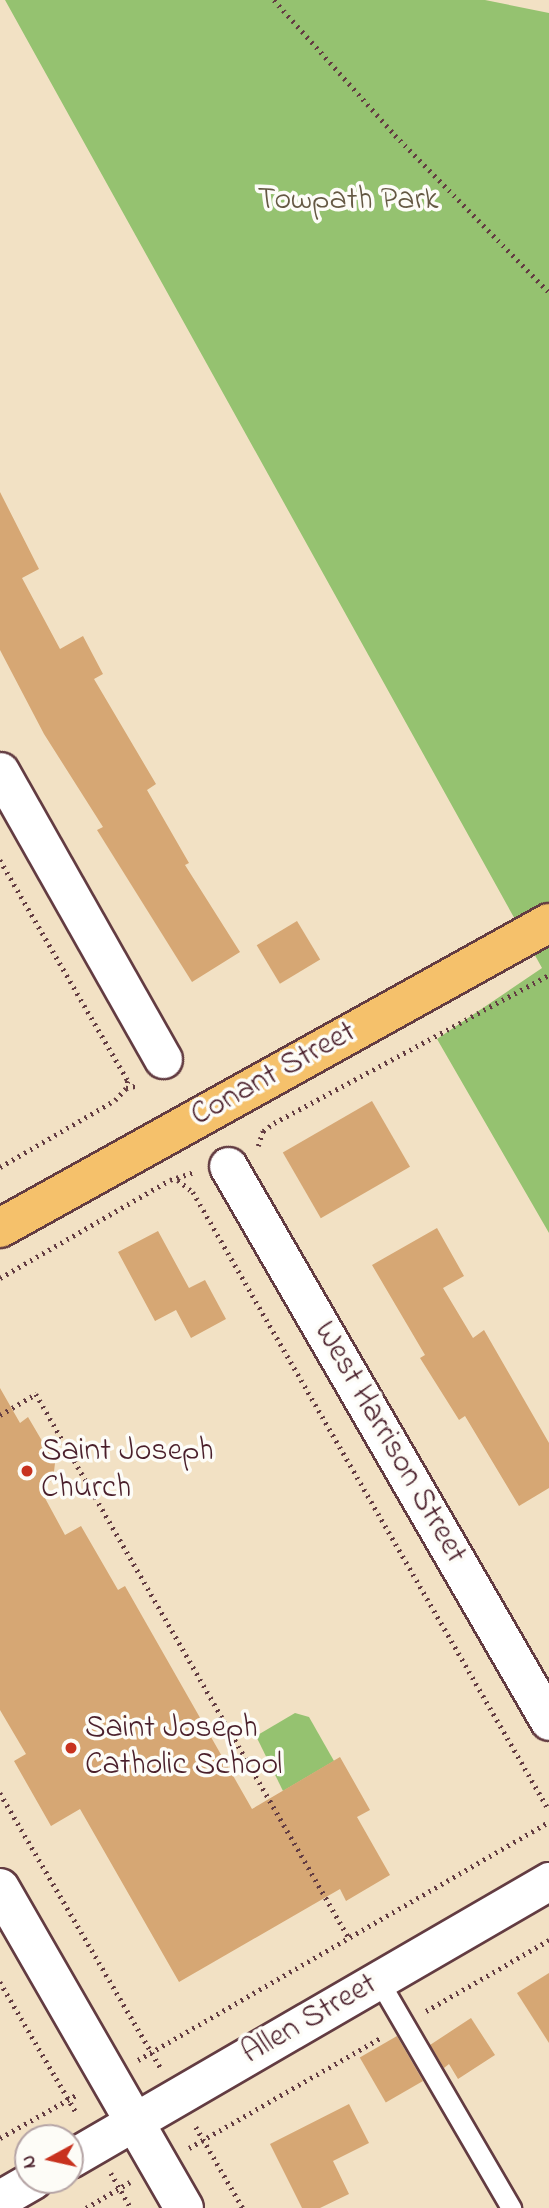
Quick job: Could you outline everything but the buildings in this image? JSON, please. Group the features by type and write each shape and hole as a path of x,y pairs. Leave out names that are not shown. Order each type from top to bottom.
{"main road":[{"name":"Conant Street","path":"0,1228 549,923"}],"street":[{"path":"0,772 154,1070"},
{"name":"West Harrison Street","path":"228,1166 549,1721"},
{"name":"Allen Street","path":"84,2151 549,1881"},
{"path":"0,1888 184,2208"}],"lane":[{"path":"379,1981 511,2208"}],"path":[{"path":"274,0 395,135 549,292"},
{"path":"0,860 128,1080 126,1088"},
{"path":"259,1142 263,1131 274,1123 549,975"},
{"path":"0,1167 115,1100 126,1088 154,1070"},
{"path":"0,1278 170,1180 186,1182 549,1810"},
{"path":"0,1415 36,1394 349,1938"},
{"path":"0,1793 151,2052"},
{"path":"0,2138 549,1822"},
{"path":"86,2208 549,1940"},
{"path":"0,1982 68,2099 75,2124"},
{"path":"204,2140 243,2208"},
{"path":"84,2154 120,2189 131,2208"}],"green space":[{"name":"Towpath Park","path":"5,0 485,0 549,13 549,1233 437,1039 542,968"},
{"path":"295,1713 309,1717 334,1761 283,1791 256,1736"}],"place":[{"name":"Saint Joseph Church","path":"27,1471"},
{"name":"Saint Joseph Catholic School","path":"71,1748"}]}
